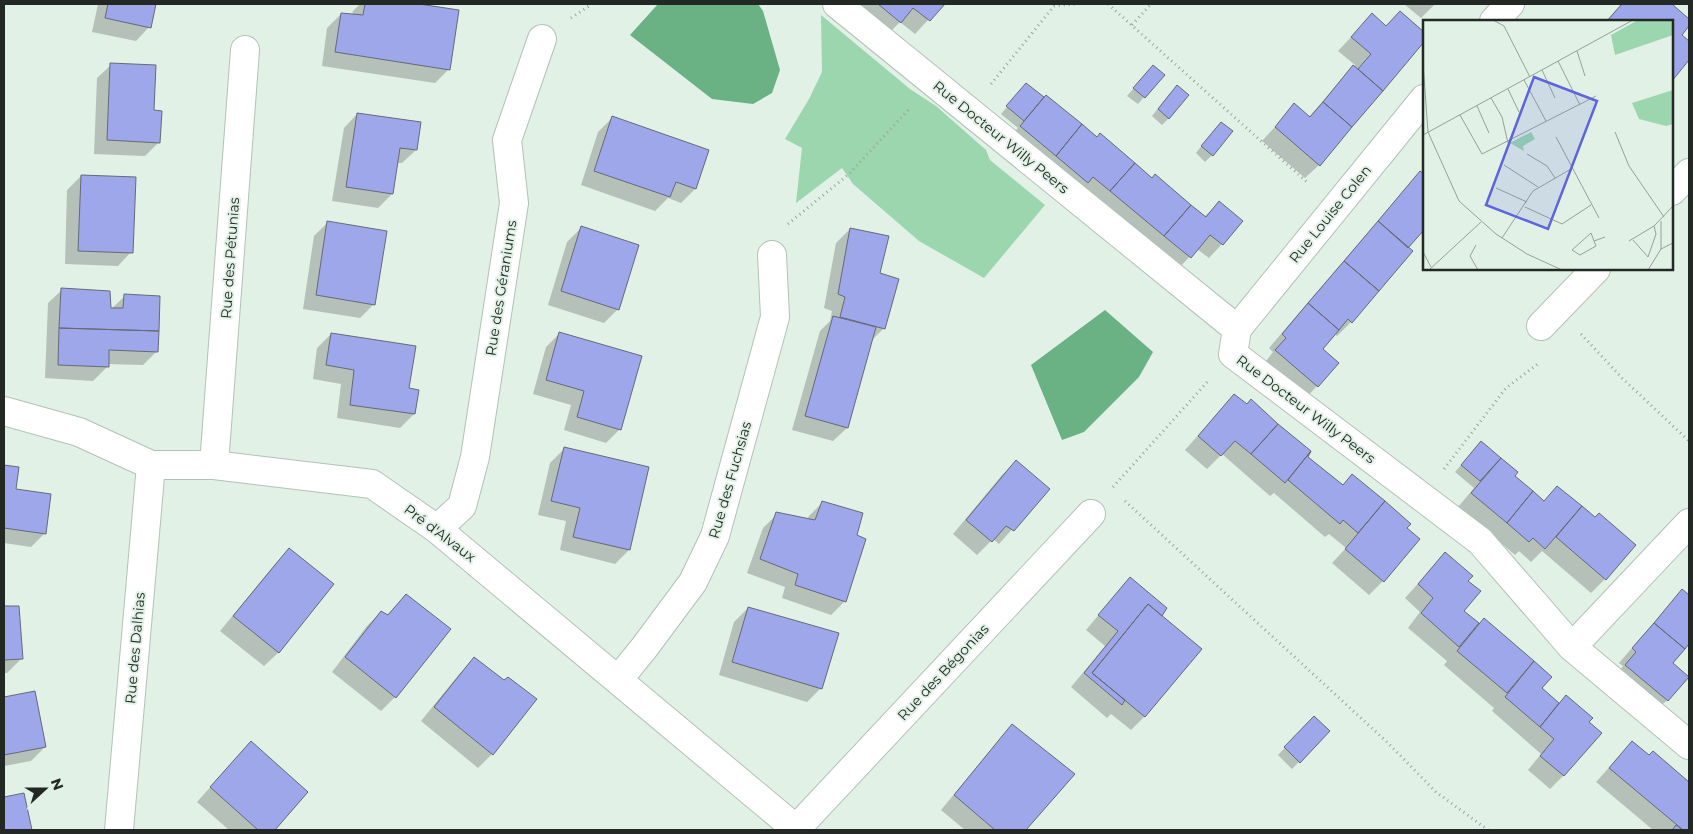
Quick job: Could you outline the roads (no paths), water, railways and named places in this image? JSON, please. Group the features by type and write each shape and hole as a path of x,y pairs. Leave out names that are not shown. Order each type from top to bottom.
{"street":[{"name":"Rue Docteur Willy Peers","path":"837,4 934,82 1235,341 1423,497 1480,541 1572,647 1689,745"},
{"path":"1495,20 1510,4"},
{"name":"Rue des Géraniums","path":"438,529 462,506 475,457 514,203 507,140 542,39"},
{"name":"Rue des Pétunias","path":"214,465 245,50"},
{"name":"Rue Louise Colen","path":"1235,341 1335,208 1423,101"},
{"path":"1673,190 1689,172"},
{"name":"Rue des Fuchsias","path":"618,680 693,582 715,536 775,317 772,255"},
{"path":"1541,326 1595,270"},
{"name":"Pré d'Alvaux","path":"4,411 79,432 151,465 214,465 372,484 438,529 796,830"},
{"name":"Rue des Dalhias","path":"120,830 151,465"},
{"name":"Rue des Bégonias","path":"796,830 1091,514"},
{"path":"1572,647 1689,523"}]}
